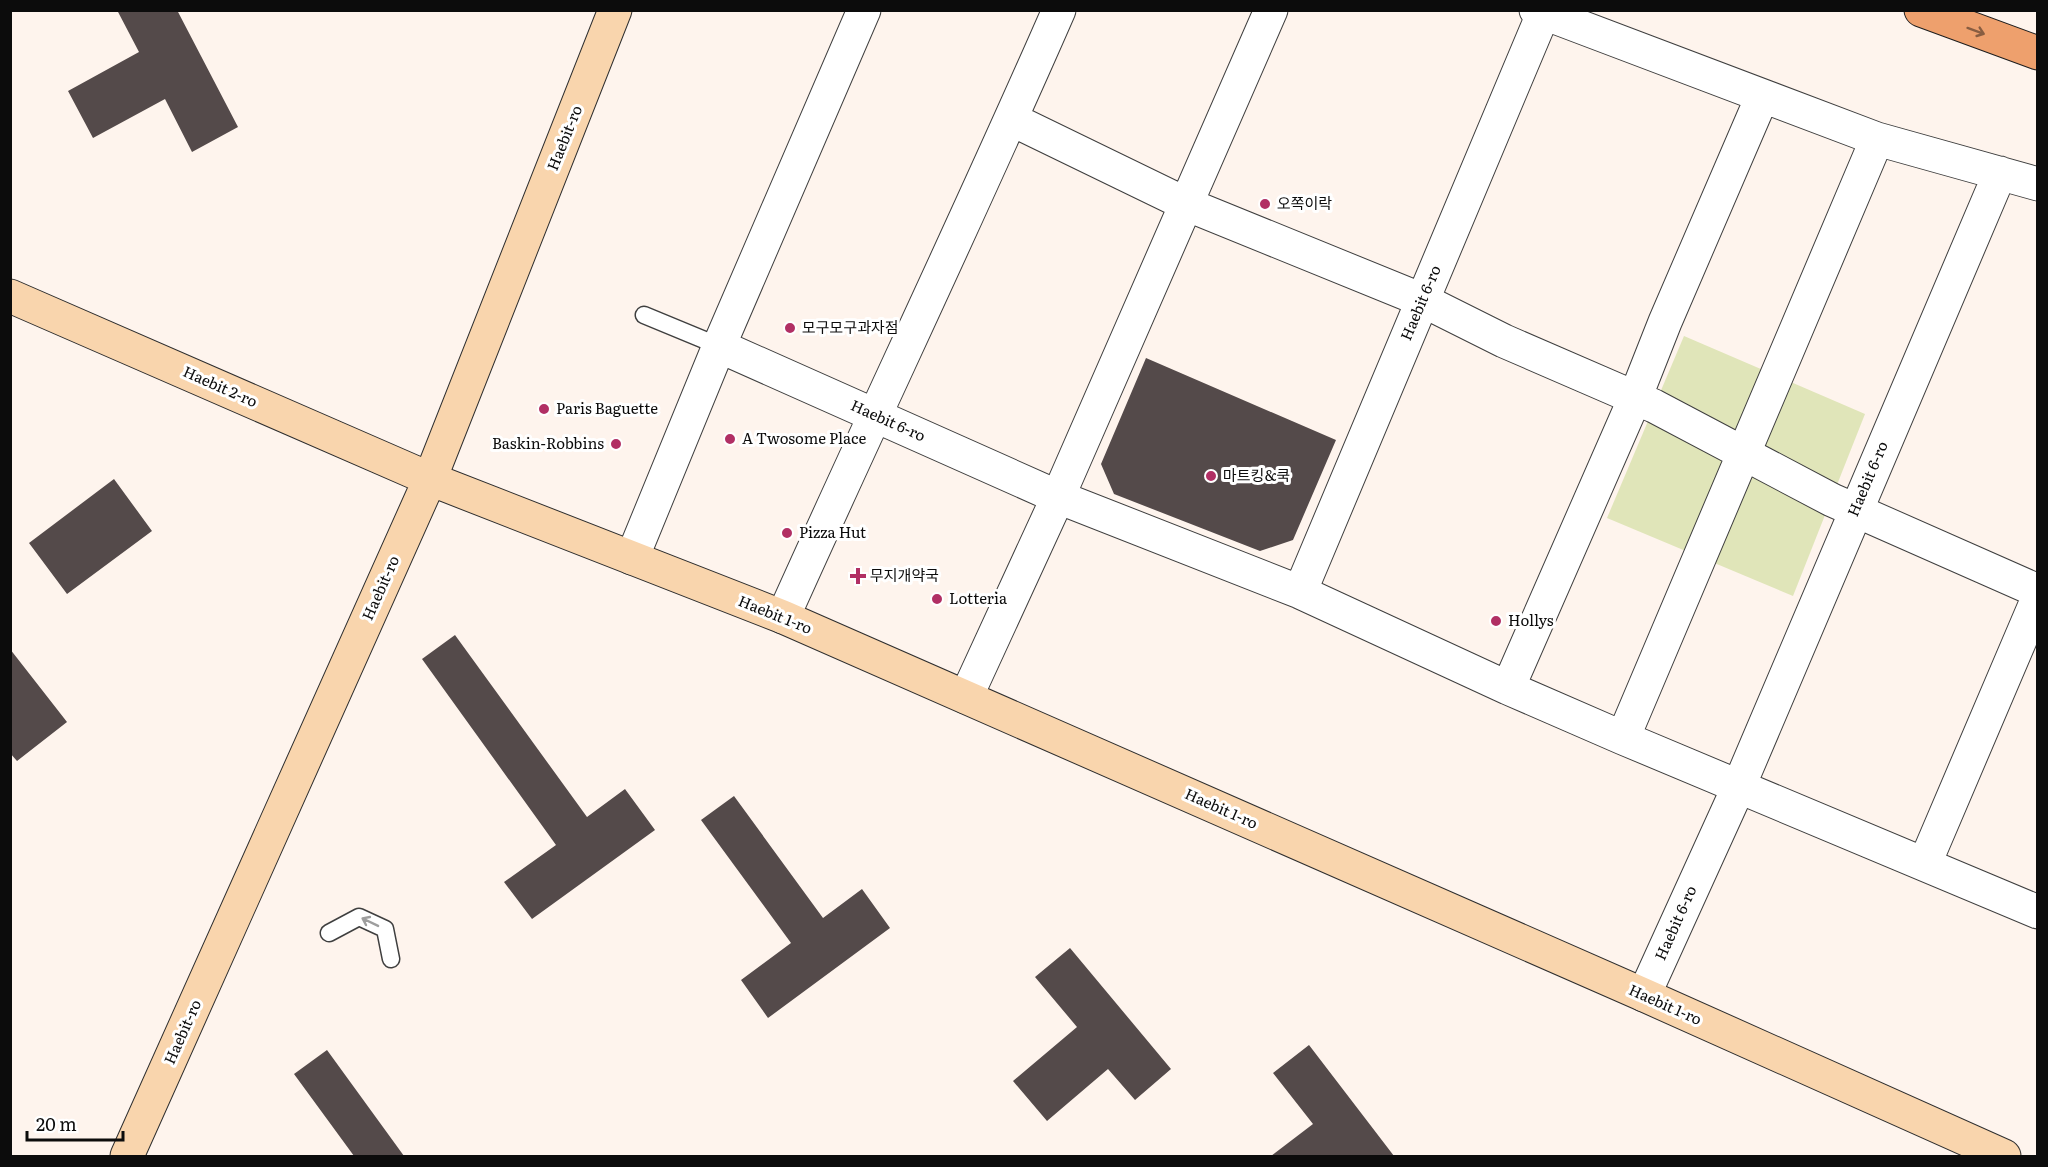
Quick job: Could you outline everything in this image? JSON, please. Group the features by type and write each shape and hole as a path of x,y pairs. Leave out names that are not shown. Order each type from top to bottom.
{"main road":[{"path":"1921,10 2037,53"}],"street":[{"name":"Haebit-ro","path":"127,1156 430,479 615,10"},
{"path":"632,558 718,346 864,10"},
{"path":"783,617 1059,10"},
{"path":"966,697 1058,498 1271,10"},
{"name":"Haebit 6-ro","path":"1300,592 1539,12 1877,139 2037,184"},
{"path":"1508,688 1635,398 1665,322 1762,97"},
{"path":"1011,119 1186,204 1422,300 1504,341 1635,398 1832,500 2037,591"},
{"path":"1623,738 1877,139"},
{"name":"Haebit 6-ro","path":"1644,995 1739,786 2000,173"},
{"name":"Haebit 2-ro","path":"10,296 430,479"},
{"name":"Haebit 6-ro","path":"718,346 1058,498 1300,592 1508,688 1623,738 2037,912"},
{"name":"Haebit 1-ro","path":"430,479 783,617 1644,995 2004,1156"},
{"path":"1925,863 2037,598"}],"lane":[{"path":"644,315 718,346"},
{"path":"328,933 359,917 385,929 390,959"}],"green space":[{"path":"1684,336 1865,414 1793,596 1607,518"}],"building":[{"path":"117,10 177,10 238,127 192,152 165,99 93,138 68,91 139,52"},
{"path":"1146,358 1336,440 1293,540 1260,551 1114,494 1101,464"},
{"path":"114,479 152,531 67,594 29,543"},
{"path":"455,635 587,817 625,789 655,830 532,919 504,882 556,845 422,659"},
{"path":"10,649 67,722 17,761 10,753"},
{"path":"734,796 823,918 862,889 890,928 768,1018 741,980 791,943 701,820"},
{"path":"1070,948 1171,1069 1135,1100 1108,1069 1047,1121 1013,1081 1077,1027 1035,977"},
{"path":"1309,1045 1394,1156 1271,1156 1313,1124 1273,1073"},
{"path":"327,1050 404,1156 354,1156 294,1074"}],"place":[{"name":"오쪽이락","path":"1265,204"},
{"name":"모구모구과자점","path":"790,328"},
{"name":"Paris Baguette","path":"544,409"},
{"name":"A Twosome Place","path":"730,439"},
{"name":"Baskin-Robbins","path":"616,444"},
{"name":"마트킹&쿡","path":"1211,476"},
{"name":"Pizza Hut","path":"787,533"},
{"name":"무지개약국","path":"858,576"},
{"name":"Lotteria","path":"937,599"},
{"name":"Hollys","path":"1496,621"}]}
